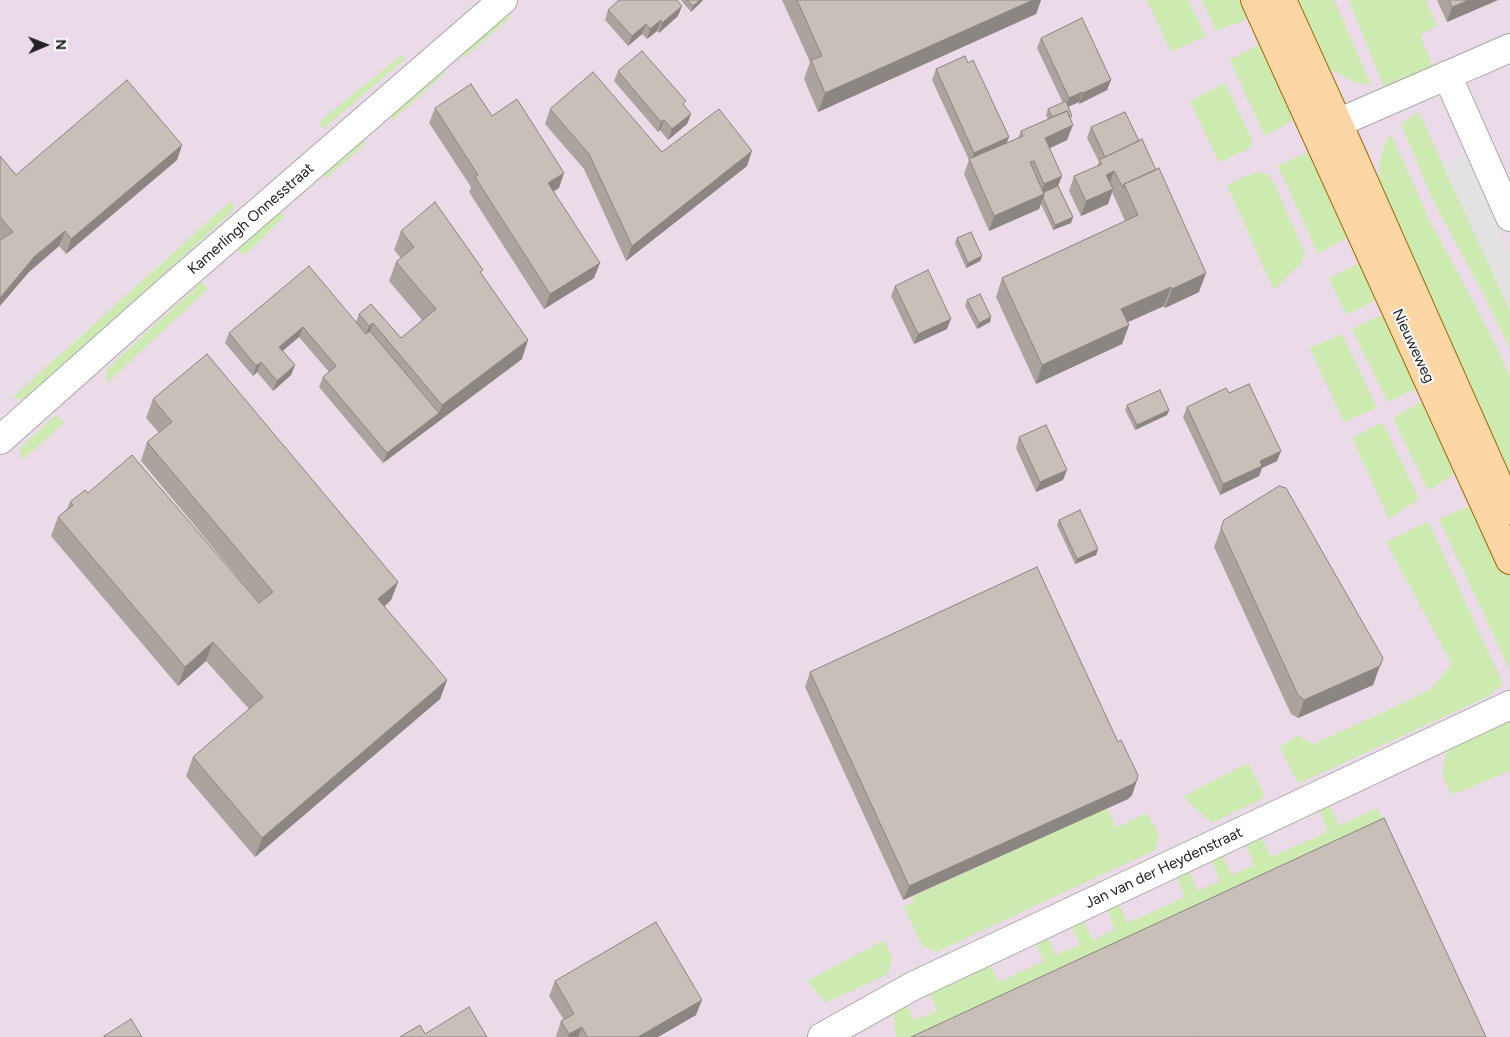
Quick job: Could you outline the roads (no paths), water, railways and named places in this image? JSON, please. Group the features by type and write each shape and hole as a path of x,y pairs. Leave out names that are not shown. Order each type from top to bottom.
{"main road":[{"name":"Nieuweweg","path":"1254,0 1326,128 1510,510"},
{"name":"Nieuweweg","path":"1282,0 1326,128 1510,560"}],"street":[{"name":"Kamerlingh Onnesstraat","path":"0,440 165,293 503,0"},
{"path":"1326,128 1510,48"},
{"path":"1448,75 1510,217"},
{"name":"Jan van der Heydenstraat","path":"822,1037 913,986 1510,706"}]}
